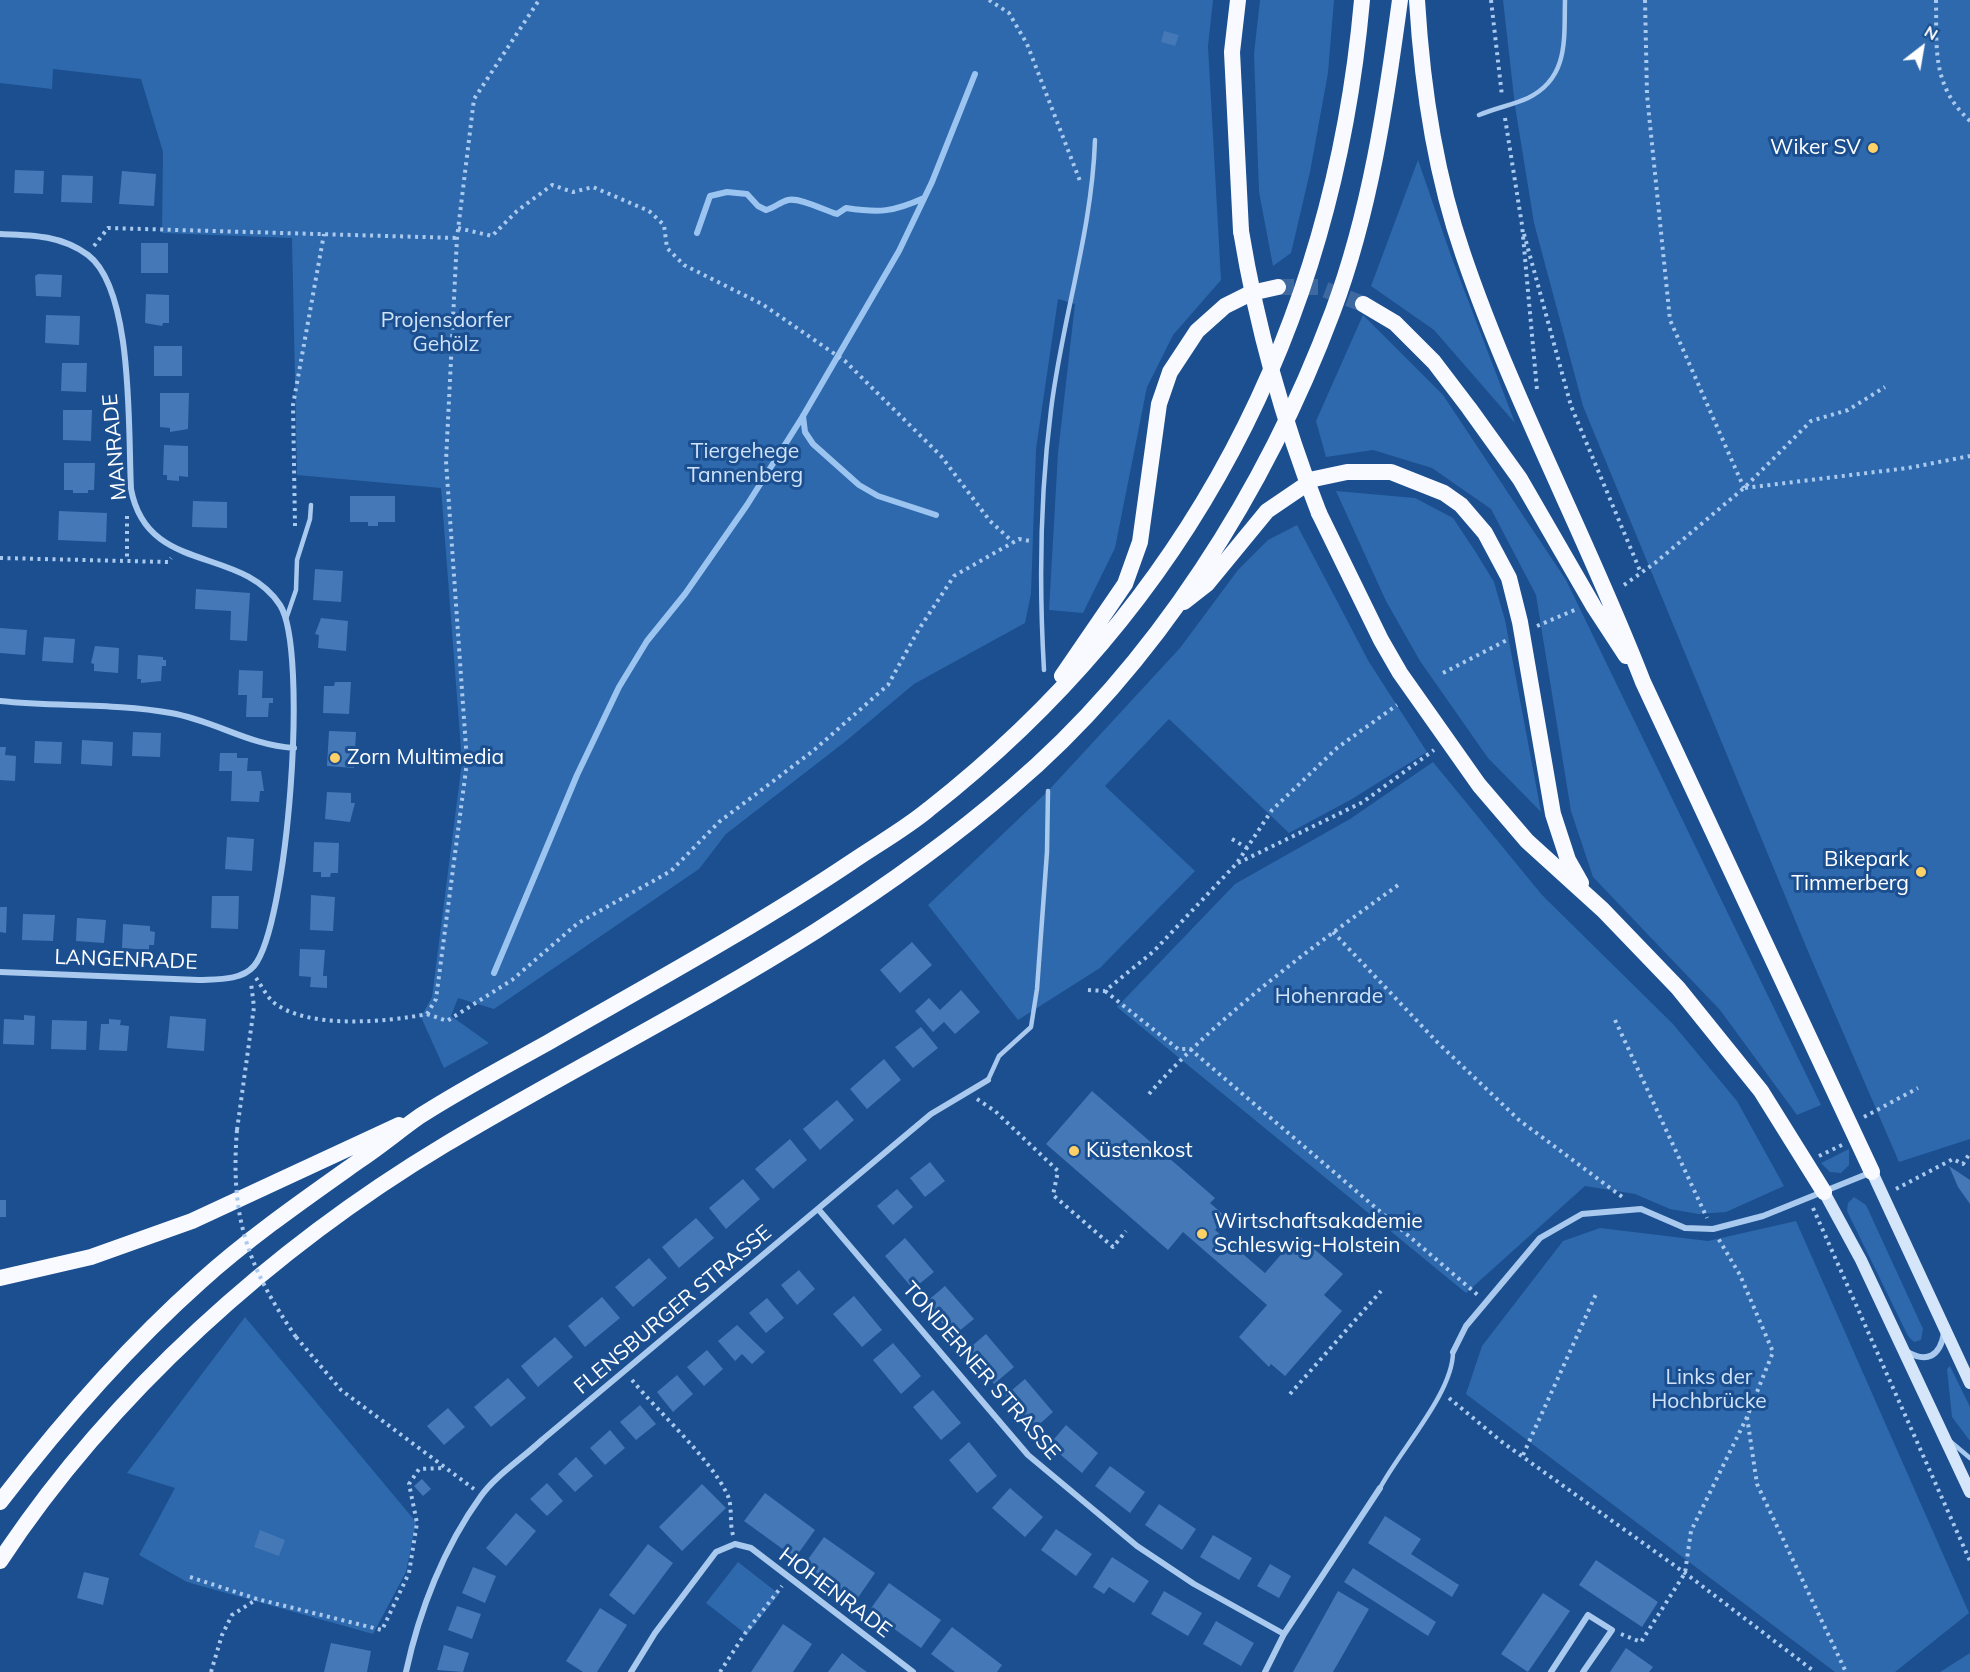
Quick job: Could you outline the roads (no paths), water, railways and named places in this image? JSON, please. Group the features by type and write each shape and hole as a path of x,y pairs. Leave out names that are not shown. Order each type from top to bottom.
{"highway":[{"path":"1238,0 1232,52 1241,231 1265,349 1293,447 1319,513 1381,640 1400,673 1493,801 1527,842 1590,898 1678,988 1761,1091 1807,1162 1816,1194"},
{"path":"0,1502 47,1441 128,1351 200,1282 261,1231 419,1117 801,896 927,812 1035,715 1101,648 1148,587 1197,513 1244,429 1298,305 1325,219 1350,107 1362,0"},
{"path":"0,1561 74,1461 160,1367 283,1258 348,1210 442,1147 817,930 942,843 1013,787 1126,672 1172,612 1225,533 1262,469 1334,309 1373,163 1384,108 1400,0"},
{"path":"1417,0 1422,71 1436,152 1462,253 1509,376 1552,476 1611,599 1643,682 1872,1172"},
{"path":"1035,715 1125,584 1140,542 1159,404 1170,372 1197,331 1225,306 1251,293 1278,287"},
{"path":"1363,304 1403,331 1434,362 1469,408 1520,479 1560,544 1593,607 1643,682"},
{"path":"1172,612 1207,584 1267,511 1314,479 1347,472 1391,472 1444,493 1461,505 1485,533 1509,578 1519,614 1553,814 1568,860 1590,898"},
{"path":"0,1278 91,1257 192,1221 383,1131 419,1117"}],"main road":[{"path":"1872,1172 1970,1383"},
{"path":"1816,1194 1861,1260 1970,1491"}],"street":[{"name":"MANRADE","path":"0,234 42,235 64,242 87,254 108,280 121,320 131,489 135,505 150,531 178,550 248,575 272,594 286,619 291,651 294,748 284,856 273,911 262,950 250,970"},
{"path":"0,701 170,713 209,722 254,742 294,748"},
{"name":"LANGENRADE","path":"0,972 199,980 224,979 250,970"},
{"name":"FLENSBURGER STRASSE","path":"406,1672 412,1644 435,1579 482,1494 931,1114 988,1080"},
{"path":"1453,1352 1466,1326 1540,1238 1582,1214 1641,1209 1685,1228 1713,1229 1763,1216 1872,1172"},
{"name":"TONDERNER STRASSE","path":"819,1210 1028,1455 1137,1546 1194,1584 1284,1634"},
{"path":"1901,1347 1920,1358 1929,1359 1939,1348 1944,1329"},
{"path":"1265,1672 1284,1634 1380,1488"},
{"name":"HOHENRADE","path":"631,1672 698,1573 716,1552 735,1544 751,1548 913,1672"},
{"path":"1551,1672 1588,1615 1612,1630 1583,1672"}],"lane":[{"path":"1479,115 1528,98 1551,82 1564,54 1565,0"},
{"path":"1044,670 1040,597 1051,409 1090,206 1095,140"},
{"path":"286,619 296,590 297,560 310,519 311,505"},
{"name":"FLENSBURGER STRASSE","path":"988,1080 999,1056 1031,1027 1037,989 1046,863 1048,791"},
{"path":"1380,1488 1442,1392 1453,1366 1453,1352"},
{"path":"1944,1436 1970,1458"}],"waterway":[{"path":"494,973 577,775 619,687 647,641 685,594 747,505 803,416 899,251 932,182 975,74"},
{"path":"697,233 710,196 727,192 747,194 758,206 766,210 785,201 793,200 837,214 846,208 868,211 895,209 924,198"},
{"path":"803,416 805,432 813,444 859,485 878,496 936,515"}],"tunnel":[{"path":"1278,287 1318,287 1363,304"}],"place":[{"name":"Wiker SV","path":"1873,148"},
{"name":"Zorn Multimedia","path":"335,758"},
{"name":"Bikepark Timmerberg","path":"1921,872"},
{"name":"Küstenkost","path":"1074,1151"},
{"name":"Wirtschaftsakademie Schleswig-Holstein","path":"1202,1234"}],"park label":[{"name":"Projensdorfer Gehölz","path":"446,333"},
{"name":"Tiergehege Tannenberg","path":"745,464"},
{"name":"Hohenrade","path":"1329,997"},
{"name":"Links der Hochbrücke","path":"1709,1390"}]}
